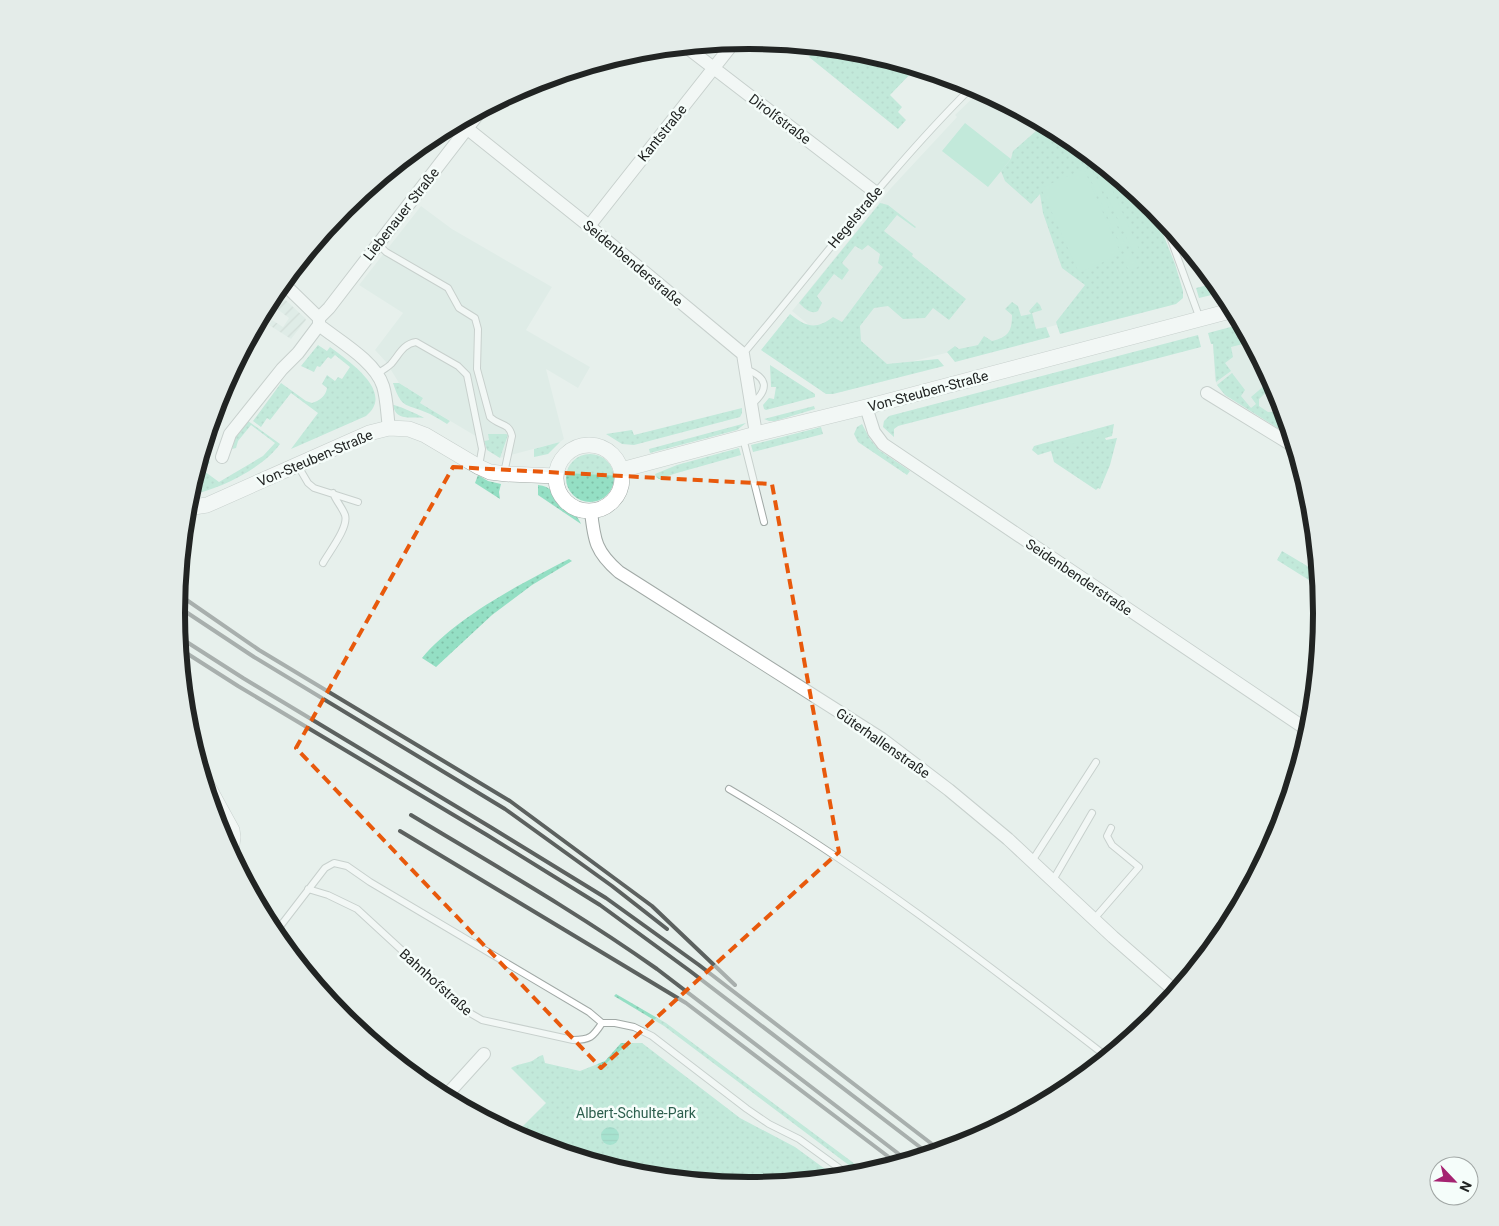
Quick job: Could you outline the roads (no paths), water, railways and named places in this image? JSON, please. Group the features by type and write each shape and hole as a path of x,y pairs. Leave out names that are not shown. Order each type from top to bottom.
{"street":[{"name":"Kantstraße","path":"589,226 729,50"},
{"name":"Dirolfstraße","path":"693,52 875,192"},
{"name":"Seidenbenderstraße","path":"464,126 589,226 743,354"},
{"name":"Liebenauer Straße","path":"222,457 230,434 282,369 298,353 328,308 461,128"},
{"path":"288,289 319,321 365,360 377,374 385,393 389,428"},
{"name":"Von-Steuben-Straße","path":"621,470 1226,312"},
{"path":"743,354 750,405 750,436"},
{"path":"1207,393 1287,442"},
{"name":"Seidenbenderstraße","path":"866,407 874,432 883,444 1302,726"},
{"name":"Von-Steuben-Straße","path":"195,507 207,505 369,434 389,428 417,431 479,468 490,472 556,476"},
{"path":"589,445 607,450 616,459 621,470 622,483 617,495 609,504 591,511 579,510 568,504 558,489 556,476 559,465 566,455 576,448 589,445"},
{"name":"Güterhallenstraße","path":"591,511 595,538 600,553 606,561 620,572 882,739 949,790 1032,861 1171,988"},
{"path":"221,810 232,830 233,840"},
{"path":"450,1091 484,1054"}],"lane":[{"name":"Hegelstraße","path":"743,354 875,192 967,93"},
{"path":"1170,237 1200,319"},
{"path":"377,244 386,252 448,288 460,308 475,318 478,329 477,370 490,417 495,422 506,426 511,431 512,436 503,474"},
{"path":"377,374 389,366 403,348 408,344 416,342 458,366 467,375 472,396 482,453 479,468"},
{"path":"750,436 764,522"},
{"path":"298,466 308,483 314,488 358,502"},
{"path":"323,563 342,532 346,520 345,514 333,493"},
{"path":"1032,861 1096,762"},
{"path":"729,789 763,809 931,924 1102,1053"},
{"path":"1053,880 1092,813"},
{"path":"1094,919 1139,867 1112,845 1107,836 1111,828"},
{"path":"280,926 320,873 334,863 347,866 370,882 589,1012 602,1023 634,1027 652,1036 747,1109 769,1124 799,1139 841,1169"},
{"name":"Bahnhofstraße","path":"308,889 328,895 357,909 470,1013 482,1020 573,1040 585,1040 593,1036 602,1023"}],"railway":[{"path":"185,599 259,650 510,801 652,906 735,985"},
{"path":"185,611 254,657 505,809 612,886 667,929"},
{"path":"186,641 606,898 699,965 934,1146"},
{"path":"186,653 600,905 690,971 923,1149"},
{"path":"411,815 627,948 902,1156"},
{"path":"400,831 686,1003 891,1159"}],"park label":[{"name":"Albert-Schulte-Park","path":"636,1113"}]}
